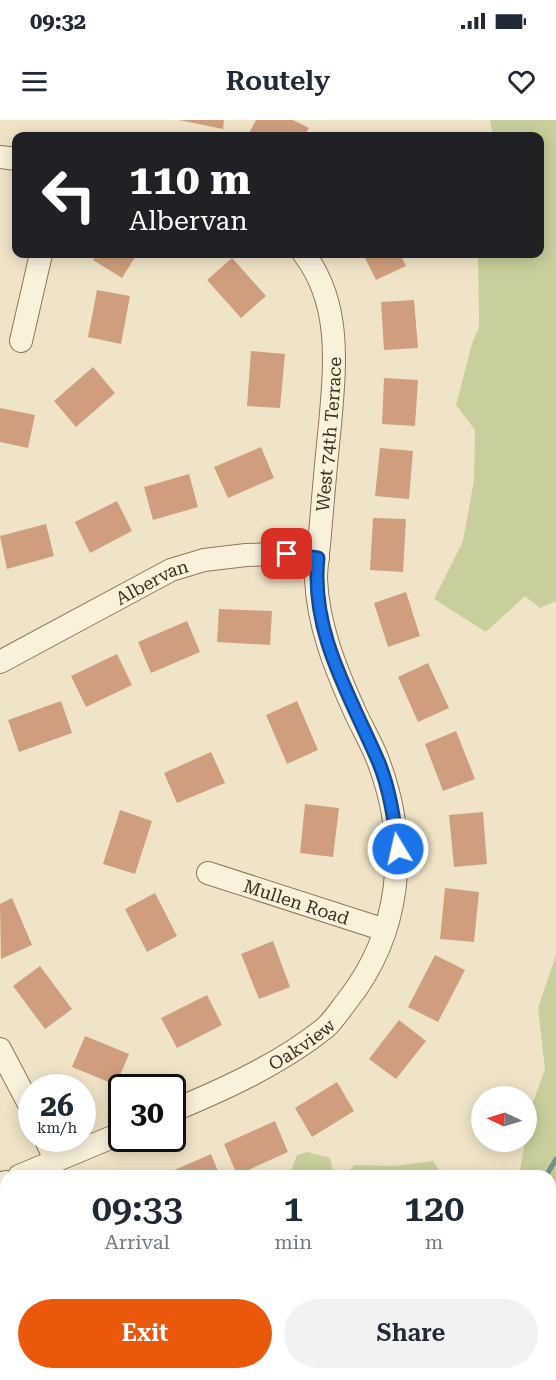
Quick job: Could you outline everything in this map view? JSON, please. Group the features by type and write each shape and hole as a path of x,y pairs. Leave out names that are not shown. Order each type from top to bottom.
{"street":[{"path":"21,341 40,258"},
{"name":"West 74th Terrace","path":"307,258 315,268 331,309 336,357 316,578 329,649 380,765 392,810 398,849 395,891 385,930"},
{"name":"Albervan","path":"0,662 171,570 204,560 246,555 287,554 318,558"},
{"name":"Mullen Road","path":"208,873 385,930"},
{"name":"Oakview","path":"186,1105 223,1090 291,1052 327,1026 362,983 381,947 385,930"},
{"path":"0,1049 18,1083"},
{"path":"34,1170 108,1139"},
{"path":"52,1152 56,1161"}],"green space":[{"path":"490,120 556,120 556,601 540,608 525,596 486,632 434,599 463,541 474,480 475,430 456,405 472,344 479,327 478,258 544,258 544,132 492,132"},
{"path":"556,955 556,1170 520,1170 523,1152 537,1152 537,1091 545,1069 538,1008"},
{"path":"307,1152 330,1158 333,1170 291,1170 297,1155"},
{"path":"433,1161 439,1170 350,1170 354,1165 394,1166"}],"building":[{"path":"179,120 224,120 223,129"},
{"path":"256,120 293,120 309,128 306,132 250,132"},
{"path":"94,258 134,258 122,278 93,260"},
{"path":"232,258 266,296 241,318 207,280"},
{"path":"365,258 402,258 406,266 376,280"},
{"path":"97,290 130,296 121,344 88,337"},
{"path":"414,300 418,348 384,350 381,302"},
{"path":"251,351 285,354 280,408 247,406"},
{"path":"93,367 115,393 76,427 54,401"},
{"path":"384,378 418,380 415,426 382,424"},
{"path":"0,408 35,415 28,448 0,442"},
{"path":"261,447 274,478 228,498 214,467"},
{"path":"380,448 413,451 409,499 375,496"},
{"path":"189,474 198,507 153,520 144,487"},
{"path":"117,501 132,531 90,553 75,522"},
{"path":"373,518 406,519 403,572 370,570"},
{"path":"46,524 54,556 7,569 0,536"},
{"path":"406,592 420,636 388,647 374,603"},
{"path":"219,609 272,611 270,645 217,642"},
{"path":"187,621 200,652 151,673 138,642"},
{"path":"117,654 132,685 86,707 71,676"},
{"path":"428,663 449,708 418,722 398,677"},
{"path":"61,701 72,733 19,752 8,720"},
{"path":"297,701 318,750 287,764 266,715"},
{"path":"456,731 475,779 443,791 425,744"},
{"path":"211,752 225,783 177,803 164,773"},
{"path":"305,804 339,808 333,857 300,853"},
{"path":"120,810 152,821 135,874 103,864"},
{"path":"483,812 487,864 454,867 449,815"},
{"path":"445,888 479,892 474,942 440,939"},
{"path":"155,893 177,936 147,952 125,909"},
{"path":"12,898 32,945 1,959 0,904"},
{"path":"273,941 290,987 259,999 241,954"},
{"path":"435,955 465,970 438,1022 408,1007"},
{"path":"40,966 72,1009 45,1029 13,986"},
{"path":"207,995 222,1025 177,1048 161,1018"},
{"path":"399,1020 426,1041 396,1079 369,1059"},
{"path":"85,1036 129,1054 121,1074 108,1074 108,1082 96,1077 96,1074 89,1074 72,1067"},
{"path":"337,1082 354,1111 312,1137 295,1108"},
{"path":"275,1121 288,1152 248,1170 235,1170 224,1144"},
{"path":"211,1154 218,1170 175,1170"}],"waterway":[{"path":"550,1170 556,1159"}],"route":[{"path":"287,554 318,558 316,578 321,618 329,649 354,711 380,765 392,810 398,849"}]}
